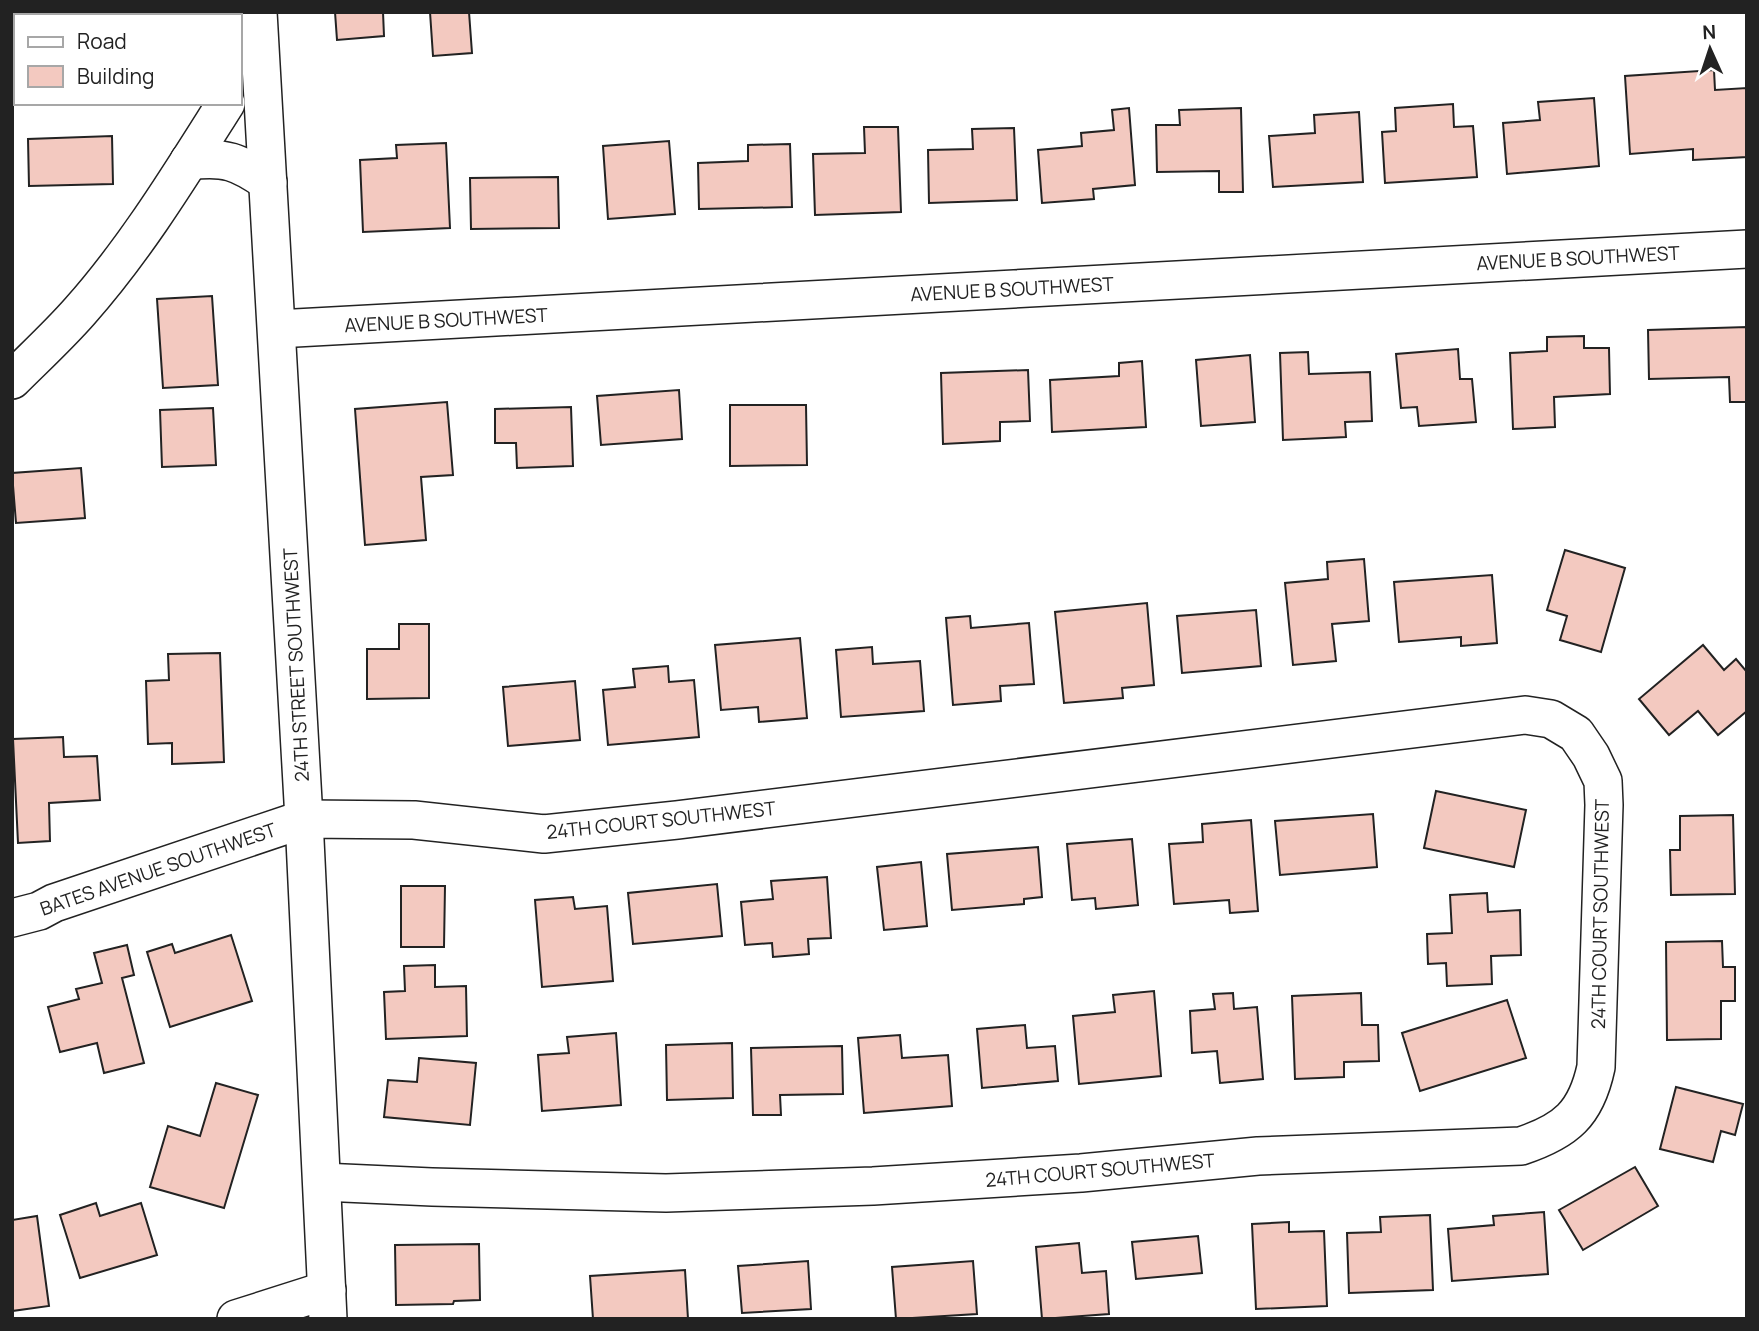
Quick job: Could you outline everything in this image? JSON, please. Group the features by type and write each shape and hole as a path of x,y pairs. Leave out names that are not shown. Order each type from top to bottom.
{"street":[{"path":"242,74 253,36"},
{"name":"24TH STREET SOUTHWEST","path":"253,36 268,182 277,329 328,1304"},
{"path":"12,380 89,300 123,258 225,105"},
{"path":"189,162 204,159 241,164 268,182"},
{"name":"AVENUE B SOUTHWEST","path":"277,329 1747,249"},
{"name":"24TH COURT SOUTHWEST","path":"304,819 414,820 544,834 677,820 1525,715 1551,719 1576,734 1603,781 1596,1067 1591,1092 1572,1121 1546,1138 1521,1146 1258,1156 1081,1173 873,1186 666,1193 322,1182"},
{"name":"BATES AVENUE SOUTHWEST","path":"12,918 304,819"},
{"path":"236,1319 328,1304"}],"building":[{"path":"335,12 383,12 384,36 337,40"},
{"path":"430,12 469,12 472,53 433,56"},
{"path":"1714,70 1715,90 1747,88 1747,157 1693,160 1693,149 1630,154 1625,76"},
{"path":"1594,98 1599,166 1507,174 1503,123 1540,120 1538,102"},
{"path":"1453,104 1454,127 1473,126 1477,177 1385,183 1382,132 1396,131 1395,108"},
{"path":"1129,108 1135,185 1093,189 1094,199 1042,203 1038,150 1082,146 1081,133 1114,130 1112,110"},
{"path":"1241,108 1243,192 1219,192 1219,171 1157,172 1156,125 1180,125 1179,110"},
{"path":"1359,112 1363,182 1273,187 1269,136 1315,133 1314,115"},
{"path":"864,127 898,127 901,212 815,215 813,154 865,153"},
{"path":"1014,128 1017,200 929,203 928,150 973,149 972,129"},
{"path":"112,136 113,184 29,186 28,139"},
{"path":"669,141 675,214 608,219 603,146"},
{"path":"446,143 450,228 363,232 360,160 397,158 396,145"},
{"path":"790,144 792,207 699,209 698,163 748,161 748,145"},
{"path":"558,177 559,228 471,229 470,178"},
{"path":"212,296 218,385 163,388 157,299"},
{"path":"1747,327 1747,402 1730,402 1729,377 1649,379 1648,330"},
{"path":"1584,336 1584,348 1609,348 1610,394 1554,397 1555,427 1513,429 1510,353 1547,351 1547,337"},
{"path":"1458,349 1460,379 1472,379 1476,422 1419,426 1417,407 1401,408 1396,354"},
{"path":"1308,352 1309,374 1370,372 1372,421 1345,422 1346,437 1283,440 1280,353"},
{"path":"1250,355 1255,422 1201,426 1196,360"},
{"path":"1142,361 1146,427 1052,432 1050,380 1119,376 1119,363"},
{"path":"1028,370 1030,421 1000,422 1000,441 943,444 941,373"},
{"path":"679,390 682,439 601,445 597,396"},
{"path":"447,402 453,475 421,477 426,540 365,545 355,409"},
{"path":"730,405 806,405 807,465 730,466"},
{"path":"571,407 573,466 517,468 516,443 495,443 495,409"},
{"path":"213,408 216,465 162,467 160,410"},
{"path":"81,468 85,518 16,523 12,473"},
{"path":"1565,550 1625,568 1601,652 1560,640 1567,616 1547,610"},
{"path":"1364,559 1369,621 1332,624 1336,661 1293,665 1285,583 1328,579 1327,562"},
{"path":"1492,575 1497,643 1461,646 1461,637 1399,642 1394,582"},
{"path":"1147,603 1154,685 1122,688 1123,698 1064,703 1055,612"},
{"path":"1256,610 1261,666 1182,673 1177,616"},
{"path":"970,616 971,628 1029,623 1034,684 1000,686 1001,701 953,705 946,618"},
{"path":"399,624 429,624 429,698 367,699 367,649 399,649"},
{"path":"800,638 807,718 759,722 758,707 721,710 715,645"},
{"path":"1703,645 1724,670 1736,659 1747,672 1747,711 1718,735 1698,711 1669,735 1639,699"},
{"path":"872,647 873,664 920,661 924,711 841,717 836,650"},
{"path":"220,653 224,762 172,764 172,743 148,744 146,681 169,680 168,654"},
{"path":"668,666 669,682 694,680 699,737 608,745 603,690 635,687 633,669"},
{"path":"575,681 580,740 508,746 503,687"},
{"path":"63,737 64,757 97,756 100,800 49,803 50,841 18,843 13,739"},
{"path":"1436,791 1526,810 1514,867 1424,848"},
{"path":"1373,814 1377,867 1280,875 1275,821"},
{"path":"1733,815 1735,894 1671,895 1670,850 1680,850 1680,816"},
{"path":"1251,820 1258,911 1230,913 1229,900 1174,904 1169,844 1203,842 1202,824"},
{"path":"1132,839 1138,905 1096,909 1095,898 1072,900 1067,844"},
{"path":"1038,847 1042,897 1024,899 1024,904 952,910 947,854"},
{"path":"921,862 927,926 884,930 877,867"},
{"path":"827,877 831,938 808,939 809,954 773,957 772,943 745,945 741,902 773,899 771,881"},
{"path":"717,884 722,936 633,944 628,893"},
{"path":"401,886 445,886 444,947 401,947"},
{"path":"1487,893 1488,912 1520,910 1521,955 1491,956 1492,984 1447,986 1446,963 1428,964 1427,934 1452,933 1450,895"},
{"path":"573,897 575,909 607,906 613,981 542,987 535,900"},
{"path":"231,935 252,1001 170,1027 147,952 172,944 175,953"},
{"path":"1722,941 1723,967 1735,967 1735,1001 1721,1001 1721,1039 1667,1040 1666,942"},
{"path":"127,945 134,975 122,978 144,1063 104,1073 97,1043 60,1052 48,1007 79,999 76,989 102,983 94,953"},
{"path":"435,965 435,987 466,986 467,1036 386,1039 384,992 405,991 404,966"},
{"path":"1154,991 1161,1076 1079,1084 1073,1016 1115,1012 1113,995"},
{"path":"1233,993 1234,1009 1257,1007 1263,1079 1220,1083 1217,1051 1192,1053 1190,1011 1215,1009 1213,994"},
{"path":"1361,993 1362,1025 1378,1025 1379,1061 1344,1062 1344,1077 1295,1079 1292,996"},
{"path":"1507,1000 1526,1058 1420,1091 1402,1033"},
{"path":"1025,1025 1027,1048 1055,1046 1058,1081 982,1088 977,1029"},
{"path":"616,1033 621,1105 542,1111 538,1055 569,1053 567,1037"},
{"path":"900,1035 902,1058 948,1055 952,1106 864,1113 858,1038"},
{"path":"732,1043 733,1098 667,1100 666,1045"},
{"path":"842,1046 843,1094 780,1095 781,1115 753,1115 751,1048"},
{"path":"419,1058 476,1063 470,1125 384,1117 388,1080 417,1082"},
{"path":"216,1083 258,1095 224,1208 150,1187 168,1126 200,1136"},
{"path":"1676,1087 1743,1104 1735,1135 1721,1131 1713,1162 1660,1149"},
{"path":"1635,1167 1658,1206 1583,1250 1559,1210"},
{"path":"96,1203 100,1216 141,1203 157,1255 80,1278 60,1215"},
{"path":"1544,1212 1548,1274 1452,1281 1448,1229 1494,1225 1493,1216"},
{"path":"1430,1215 1433,1290 1349,1293 1347,1233 1381,1232 1380,1217"},
{"path":"37,1216 49,1306 12,1311 12,1220"},
{"path":"1289,1222 1289,1232 1324,1231 1327,1306 1256,1309 1252,1224"},
{"path":"1198,1236 1202,1273 1136,1279 1132,1242"},
{"path":"1079,1243 1082,1273 1106,1271 1109,1314 1042,1319 1036,1247"},
{"path":"479,1244 480,1300 454,1301 453,1304 396,1305 395,1245"},
{"path":"808,1261 811,1309 742,1313 738,1266"},
{"path":"973,1261 977,1314 896,1319 892,1267"},
{"path":"685,1270 688,1319 593,1319 590,1276"}]}
